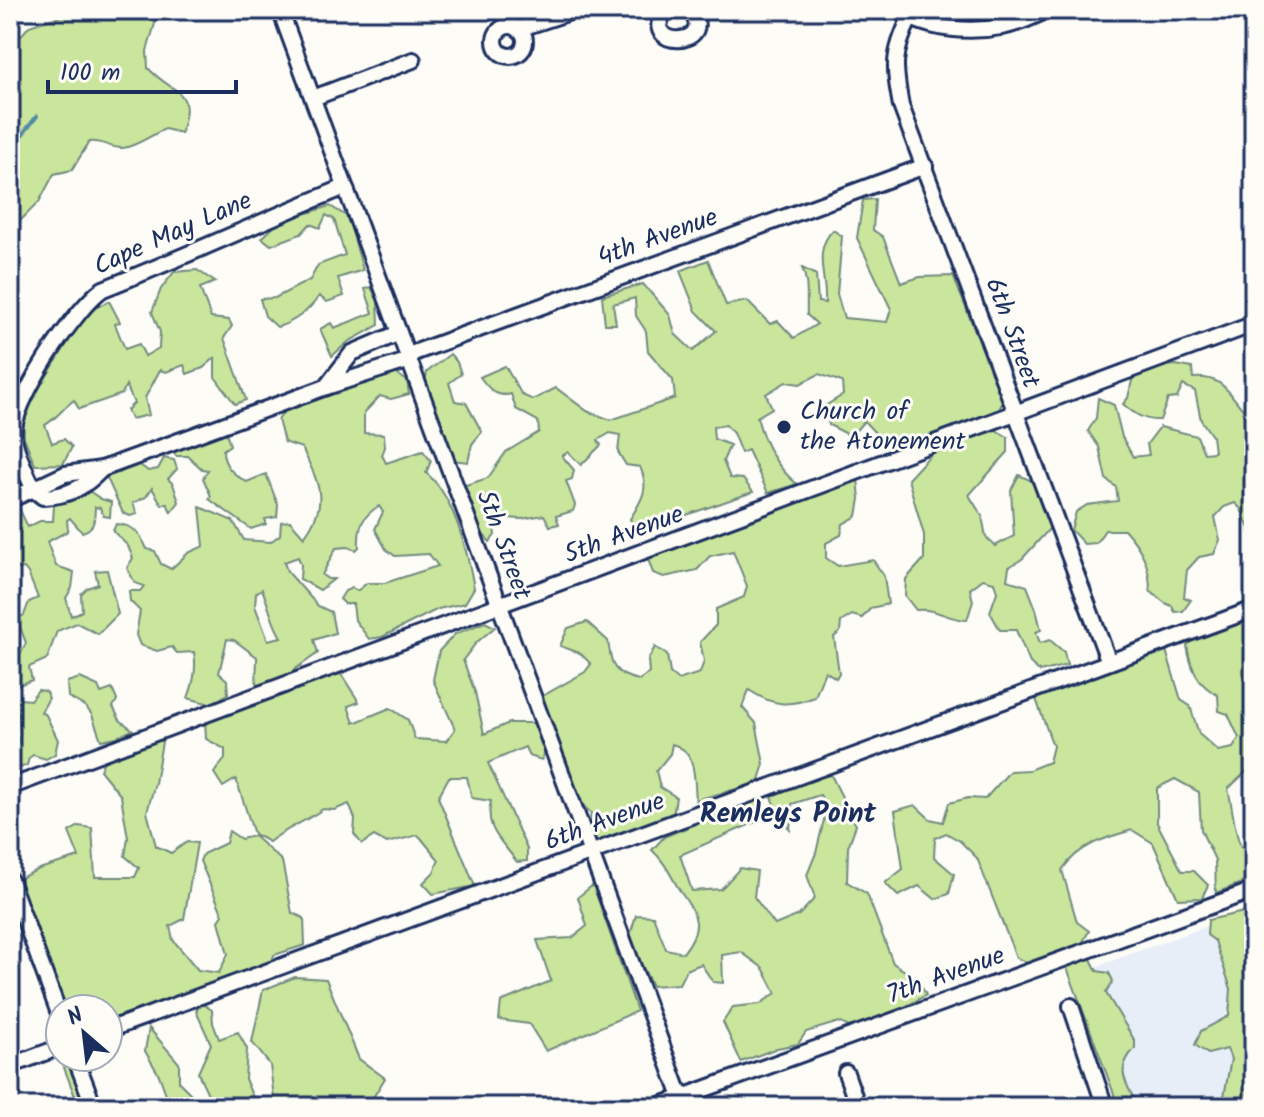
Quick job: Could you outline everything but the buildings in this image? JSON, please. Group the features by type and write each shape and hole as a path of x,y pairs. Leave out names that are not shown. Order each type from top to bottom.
{"street":[{"name":"5th Street","path":"280,10 681,1097"},
{"path":"518,29 576,10"},
{"path":"666,10 661,27 667,37 678,41 689,37 696,27 695,16 690,10"},
{"path":"904,14 930,25 983,29 1004,27 1048,10"},
{"name":"6th Street","path":"904,14 896,45 895,71 901,106 1109,662"},
{"path":"313,98 413,60"},
{"name":"4th Avenue","path":"10,500 34,490 49,479 102,469 925,166"},
{"name":"Cape May Lane","path":"34,490 14,438 18,409 80,309 93,296 103,289 200,251 255,224 345,187"},
{"name":"5th Avenue","path":"10,787 1254,324"},
{"path":"326,387 352,353 399,333"},
{"name":"6th Avenue","path":"124,1024 1254,609"},
{"path":"10,880 52,993"},
{"name":"7th Avenue","path":"655,1107 1254,890"},
{"path":"1071,1006 1103,1101 1102,1107"},
{"path":"10,1066 44,1053"},
{"path":"81,1073 94,1107"},
{"path":"846,1073 858,1107"}],"shaded area":[{"path":"1207,926 1207,935 1215,941 1231,989 1229,1016 1201,1031 1227,1049 1231,1059 1222,1107 1138,1107 1122,1072 1124,1061 1135,1048 1095,967"}],"green space":[{"path":"79,10 131,10 156,20 147,51 148,68 184,100 185,118 181,133 165,129 122,148 89,142 72,170 54,174 39,202 10,236 10,49 29,26"},
{"path":"875,199 873,230 883,237 901,283 920,277 953,276 1003,400 999,410 892,451 864,421 851,436 829,425 825,406 843,395 842,382 819,374 800,384 786,382 766,394 772,408 757,417 772,454 797,484 768,493 748,450 741,453 726,425 713,427 714,439 730,445 723,461 730,478 743,479 753,492 637,532 630,519 643,494 643,474 640,467 626,465 618,452 620,435 610,433 598,440 601,445 581,465 568,452 562,456 574,470 572,479 566,481 575,505 573,511 556,516 559,524 550,526 544,515 507,518 494,528 495,535 490,542 479,530 463,486 488,478 506,452 539,432 538,421 516,409 511,394 497,393 480,377 505,366 522,395 533,400 556,388 587,411 611,420 675,398 673,380 648,351 646,331 636,316 635,298 613,304 616,324 605,324 602,296 643,284 670,315 675,334 693,351 716,331 696,311 680,271 708,260 726,305 747,301 770,324 778,321 794,338 817,324 807,315 802,268 816,275 818,302 825,303 822,255 833,230 842,236 837,294 844,318 887,322 891,309 857,238 863,200"},
{"path":"330,206 348,217 363,270 338,278 344,296 327,302 319,296 301,315 277,327 265,316 260,299 275,298 310,280 318,265 345,255 334,219 326,215 320,228 310,224 301,234 271,245 262,238 279,222"},
{"path":"197,270 215,282 200,288 211,318 229,320 232,326 224,338 246,400 235,404 215,377 215,358 203,368 187,374 184,365 166,372 160,370 145,398 149,415 131,419 127,410 134,403 126,385 122,394 79,409 74,400 45,425 52,443 64,439 72,447 63,464 35,465 24,437 23,414 87,312 109,301 120,322 115,324 125,349 139,344 145,356 159,348 160,332 152,312 161,289 174,272"},
{"path":"371,287 378,301 379,325 348,342 332,356 320,329 331,323 334,328 373,313 365,289"},
{"path":"450,354 461,374 449,383 455,401 466,403 482,432 472,444 468,462 452,460 424,388 427,372"},
{"path":"1176,365 1192,368 1193,378 1205,378 1222,385 1254,420 1254,541 1241,509 1235,503 1224,507 1215,517 1220,540 1214,554 1199,557 1187,570 1184,597 1191,600 1183,611 1175,612 1172,606 1150,591 1144,558 1125,530 1105,530 1096,543 1084,544 1071,530 1076,512 1087,505 1118,501 1116,487 1106,479 1099,447 1088,431 1096,418 1098,398 1114,405 1122,437 1133,457 1149,455 1147,444 1160,427 1197,436 1204,453 1214,452 1212,436 1201,420 1195,391 1183,385 1177,398 1168,399 1160,420 1140,416 1123,404 1128,398 1133,376 1151,368"},
{"path":"396,373 407,381 409,394 391,399 380,396 364,413 364,433 384,434 382,455 386,463 423,451 431,461 426,473 436,483 452,510 464,542 474,588 465,603 438,609 382,637 369,639 355,620 353,604 345,604 340,599 345,591 352,588 357,591 367,583 385,583 438,566 429,554 395,556 386,549 375,529 383,512 379,506 362,523 356,550 336,548 322,575 334,579 320,590 300,579 298,557 284,562 287,571 318,606 331,612 335,633 314,640 318,653 294,670 309,681 341,674 359,702 348,706 354,723 390,708 408,720 415,739 446,741 455,729 433,680 439,651 455,634 485,622 495,627 476,643 463,660 475,692 484,734 509,723 533,723 546,746 542,760 529,756 525,747 488,763 527,849 527,861 517,862 500,841 490,819 491,801 472,798 467,777 449,777 438,797 475,886 433,894 423,883 434,872 439,860 421,838 418,835 387,843 374,836 362,844 354,834 355,819 349,804 334,810 323,809 269,842 254,834 236,779 223,787 214,773 225,759 225,749 206,739 205,719 256,690 257,657 234,640 227,639 219,673 227,680 228,694 210,704 188,698 194,675 194,652 177,653 172,647 157,651 140,645 136,635 140,611 130,601 129,591 140,591 144,586 135,583 127,568 133,558 128,546 113,531 116,524 136,531 147,549 155,551 161,564 171,569 188,553 204,546 200,507 233,521 244,540 270,542 280,535 281,522 290,521 304,537 312,525 319,503 317,483 302,448 284,442 278,420 285,410","holes":["262,589 275,626 281,637 268,640 255,606 256,593"]},
{"path":"994,429 1008,437 1008,452 969,495 982,516 986,537 995,546 1014,536 1011,490 1019,475 1032,481 1051,527 1022,559 1009,567 1007,580 1027,586 1041,630 1036,632 1040,643 1050,640 1064,652 1067,665 1040,672 1030,663 1016,630 1000,630 990,612 997,592 994,582 983,579 970,589 973,601 967,620 916,610 905,596 906,579 924,559 924,535 908,479 932,453"},
{"path":"226,433 230,445 223,450 223,456 230,469 247,482 266,474 278,505 277,517 265,519 266,524 251,529 209,499 211,496 203,478 208,470 202,469 188,456 176,456 173,452"},
{"path":"164,458 174,460 177,469 168,479 179,502 171,512 167,503 162,505 152,488 146,497 133,503 137,514 130,516 123,513 106,476 136,462 148,471 158,469"},
{"path":"858,479 860,499 857,516 843,524 841,535 826,543 826,558 838,566 873,560 884,576 888,604 871,608 862,618 852,615 841,622 840,632 834,637 839,673 836,678 825,671 815,697 797,702 773,702 749,690 742,707 756,723 764,764 758,783 696,800 690,759 680,747 672,744 670,754 656,771 660,787 676,797 673,816 596,845 589,829 591,813 572,790 567,775 567,760 541,697 585,672 591,664 580,653 560,646 568,628 587,622 608,641 615,668 630,678 639,680 649,673 648,660 655,647 667,655 670,673 678,680 700,673 704,661 700,642 716,625 716,609 744,597 747,586 733,551 710,556 697,570 664,577 653,573 647,556"},
{"path":"89,491 111,502 110,517 104,516 100,508 95,507 90,528 82,532 70,518 67,520 68,531 47,542 56,566 74,572 72,588 66,598 71,616 82,611 81,594 98,584 95,571 107,570 118,614 98,634 77,623 57,631 47,659 29,667 32,680 10,688 10,658 20,655 26,643 17,619 24,615 29,602 38,598 24,568 10,570 10,509 19,508 28,527 40,521 53,521 54,505 68,502"},
{"path":"1254,612 1254,754 1247,771 1228,789 1241,847 1254,843 1254,856 1245,862 1249,880 1216,893 1215,860 1201,830 1199,792 1175,779 1157,788 1157,823 1182,871 1194,871 1208,885 1202,898 1178,899 1153,843 1132,830 1102,840 1076,854 1062,870 1077,922 1089,931 1080,947 1030,965 1016,957 977,858 960,841 946,833 935,838 934,857 954,874 949,894 935,899 919,886 898,896 885,883 903,869 895,811 915,805 930,819 943,822 949,803 968,798 985,799 1010,771 1029,770 1049,762 1053,746 1036,699 1165,647 1181,700 1190,706 1199,734 1218,751 1233,748 1239,738 1228,714 1219,711 1218,695 1196,675 1187,646 1195,634"},
{"path":"80,678 98,686 101,693 112,689 117,700 113,707 120,720 133,730 101,740 86,707 68,697 67,682"},
{"path":"38,690 45,691 49,698 41,712 46,715 58,740 55,754 46,759 33,755 27,765 10,772 10,742 17,746 20,734 17,704 21,699 30,700"},
{"path":"157,738 162,742 147,812 156,846 171,853 187,842 197,843 184,919 170,926 173,940 198,970 219,973 228,954 219,921 223,915 200,861 203,854 226,843 229,831 241,839 254,836 282,861 292,913 304,918 305,945 274,955 272,962 124,1015 124,993 60,993 18,879 79,857 69,832 79,826 92,828 95,877 135,877 139,868 125,856 128,838 121,796 100,770 106,756"},
{"path":"831,775 856,825 848,847 847,882 867,894 893,963 918,980 926,995 887,1017 849,1027 839,1022 806,1032 798,1044 777,1048 741,1062 723,1022 733,1007 760,1004 776,993 763,968 741,952 722,955 723,983 713,982 701,964 686,970 679,984 652,986 629,939 636,915 653,916 666,949 683,953 696,926 693,911 652,850 664,837 759,797 765,818 680,855 692,891 721,889 740,868 757,871 754,897 775,925 799,915 815,898 807,875 816,853 827,807 820,795 792,804 790,830 776,813 772,797 775,789"},
{"path":"593,885 637,1011 546,1051 529,1024 499,1020 501,1002 551,981 537,940 572,938 587,926 578,897"},
{"path":"1244,912 1249,926 1243,931 1254,957 1254,1107 1222,1107 1231,1059 1227,1049 1208,1054 1195,1045 1201,1031 1229,1016 1231,989 1215,941 1207,935 1208,920"},
{"path":"1090,957 1097,971 1109,973 1113,981 1106,993 1135,1041 1135,1048 1125,1063 1124,1077 1138,1107 1115,1107 1117,1102 1066,965"},
{"path":"295,977 326,979 359,1059 385,1078 374,1096 374,1107 275,1107 270,1065 252,1042 263,990"},
{"path":"201,1003 212,1010 219,1039 238,1032 247,1049 245,1079 257,1107 206,1107 209,1096 198,1073 211,1044 196,1011"},
{"path":"149,1028 179,1063 179,1082 194,1097 186,1107 163,1107 167,1097 145,1051"},
{"path":"66,1073 82,1073 107,1104 119,1097 135,1107 79,1107"}],"waterway":[{"path":"10,132 22,135 37,116"}],"place":[{"name":"Church of the Atonement","path":"784,427"}],"district":[{"name":"Remleys Point","path":"788,814"}]}
